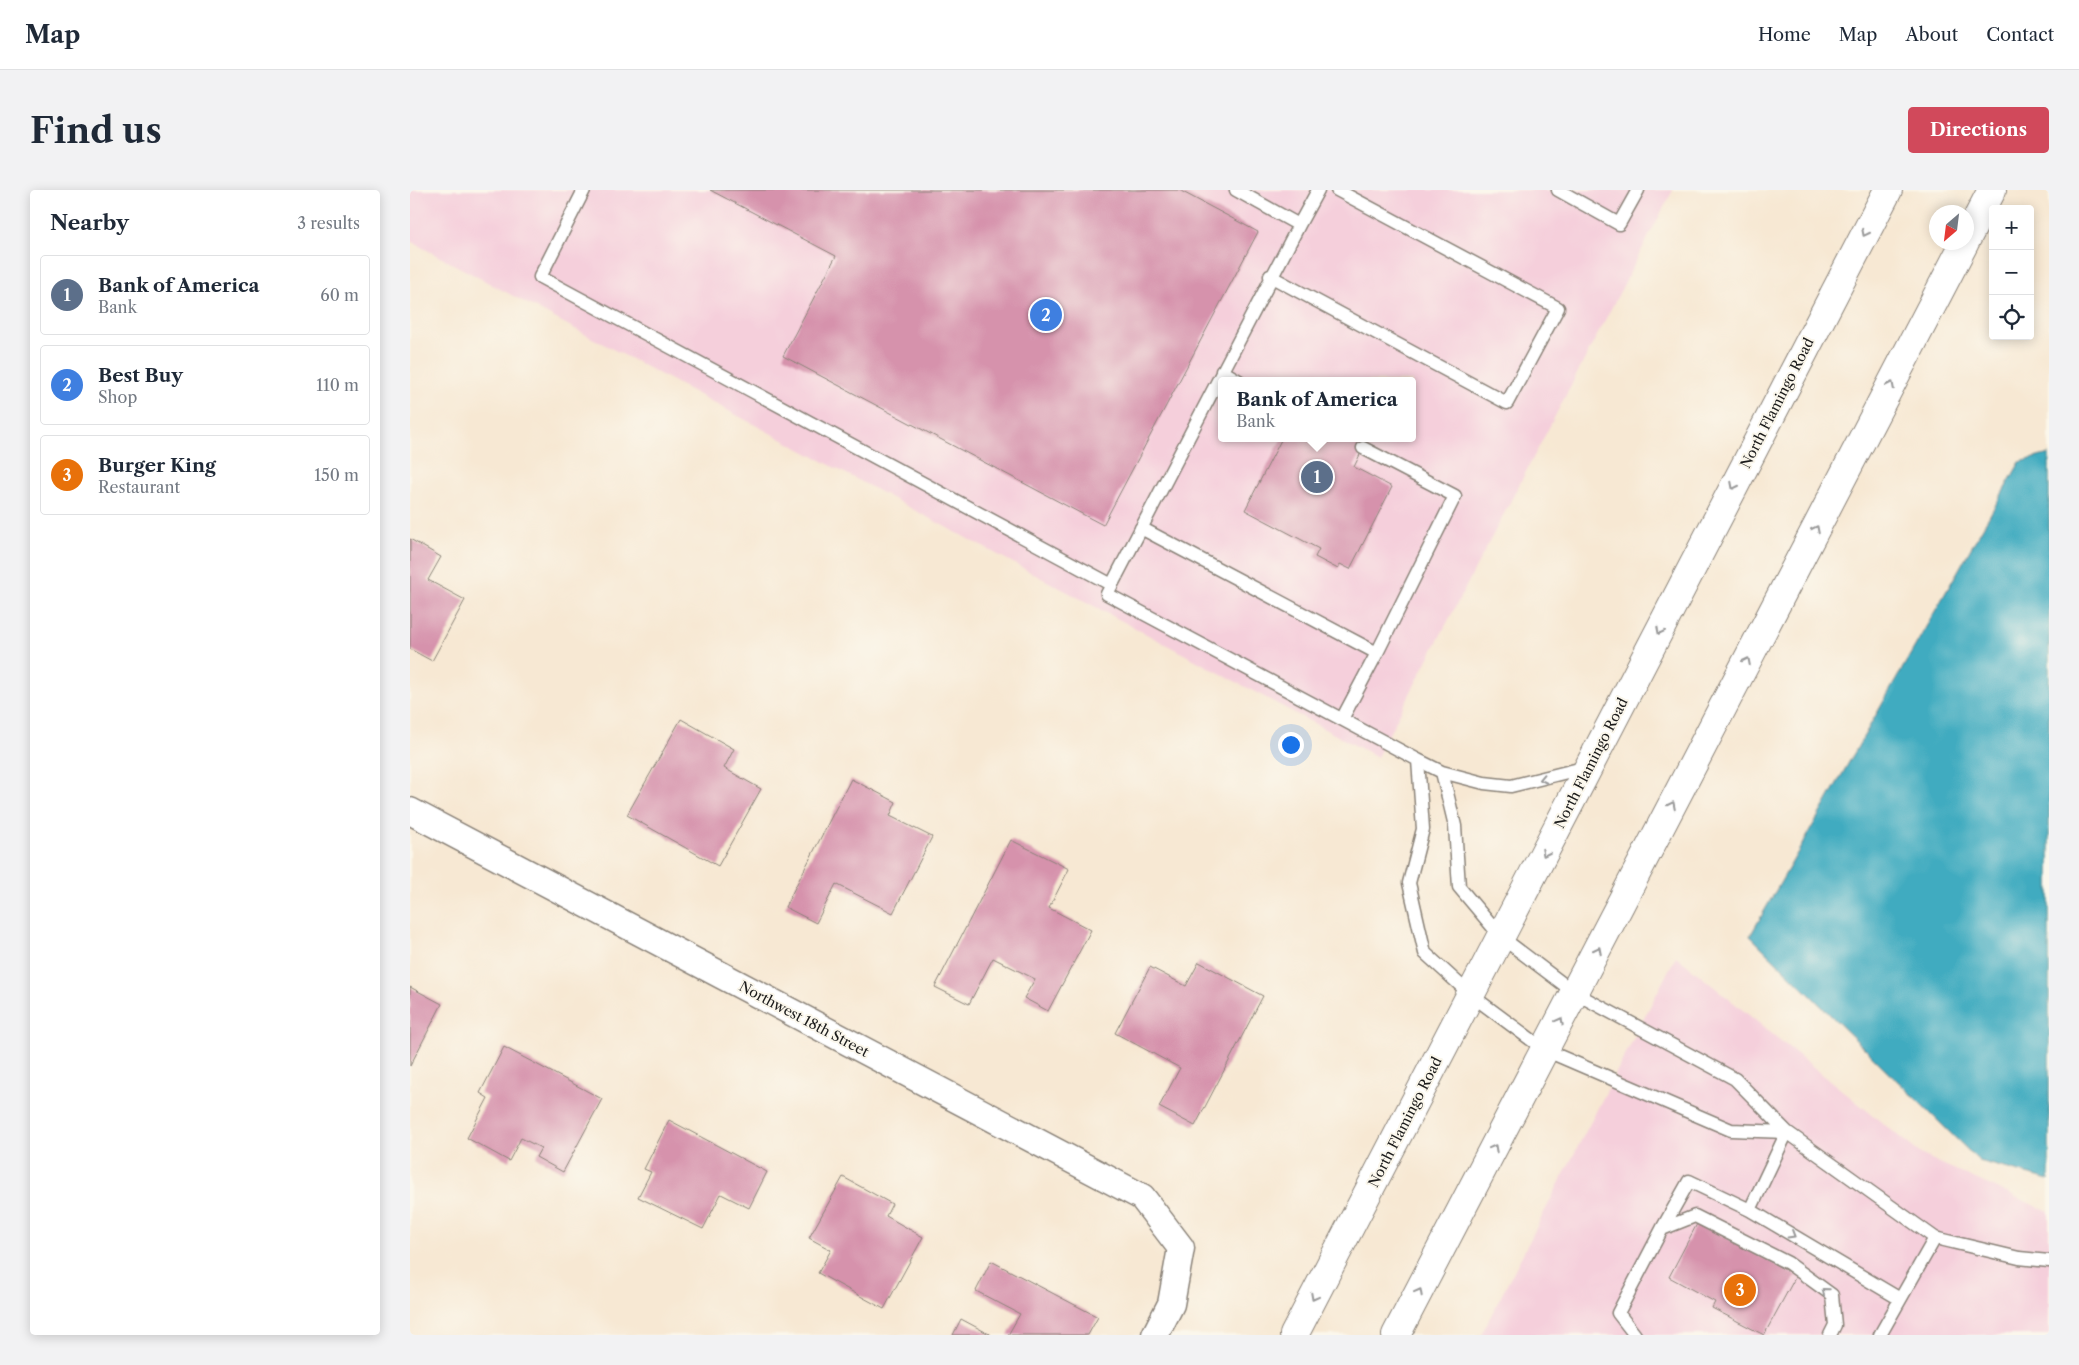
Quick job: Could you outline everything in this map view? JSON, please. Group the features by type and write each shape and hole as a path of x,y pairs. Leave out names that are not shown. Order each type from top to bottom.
{"highway":[{"name":"North Flamingo Road","path":"1294,1335 1888,190"},
{"path":"1974,225 1992,190"},
{"path":"1396,1335 1961,250"}],"street":[{"name":"Northwest 18th Street","path":"410,811 1142,1198 1181,1248 1172,1304 1155,1335"}],"lane":[{"path":"584,190 540,277 1112,585"},
{"path":"1236,190 1299,224"},
{"path":"1219,377 1270,276 1318,190"},
{"path":"1270,276 1507,403 1558,308 1337,190"},
{"path":"1558,190 1620,224 1638,190"},
{"path":"1222,371 1232,377"},
{"path":"1218,379 1107,594 1442,772 1484,783 1511,786 1590,766"},
{"path":"1342,719 1455,496 1363,448"},
{"path":"1141,528 1377,653"},
{"path":"1418,760 1423,828 1409,883 1425,953 1471,995 1545,1050 1731,1130 1787,1132"},
{"path":"1442,772 1455,826 1459,888 1501,937 1575,993 1735,1078 1787,1132 1935,1238 2019,1258 2049,1261"},
{"path":"1750,1210 1787,1132"},
{"path":"1635,1335 1618,1313 1689,1182 1750,1210 1900,1300"},
{"path":"1662,1229 1696,1216 1788,1263 1832,1295 1836,1325 1830,1335"},
{"path":"1880,1335 1935,1238"}],"shaded area":[{"path":"410,190 1673,190 1377,757 410,241"},
{"path":"1676,956 1922,1155 2049,1212 2049,1335 1481,1335"}],"water":[{"path":"2049,454 2049,1180 1979,1161 1750,936 2020,462"}],"building":[{"path":"710,190 1179,190 1258,232 1103,525 783,356 836,256"},
{"path":"1280,442 1366,442 1354,467 1392,487 1350,569 1340,564 1338,569 1315,557 1319,549 1245,510"},
{"path":"410,539 441,557 428,580 465,600 432,661 410,649"},
{"path":"681,719 734,749 724,768 761,789 718,866 627,815"},
{"path":"851,779 896,802 890,816 932,837 893,913 836,884 816,923 785,907"},
{"path":"1011,840 1069,869 1049,908 1091,930 1048,1011 1024,998 1035,979 993,958 969,1004 935,987"},
{"path":"1199,962 1263,996 1195,1126 1159,1107 1180,1068 1115,1033 1150,967 1186,986"},
{"path":"410,987 442,1004 410,1066"},
{"path":"504,1047 602,1099 563,1172 536,1157 541,1148 521,1138 509,1161 467,1138 488,1098 480,1093"},
{"path":"669,1120 767,1172 749,1208 721,1194 703,1229 638,1197 651,1172 644,1169"},
{"path":"843,1177 892,1204 886,1216 923,1237 884,1309 818,1273 831,1250 809,1238"},
{"path":"1698,1222 1796,1276 1764,1335 1712,1308 1715,1302 1669,1277"},
{"path":"991,1261 1098,1317 1088,1335 1008,1335 1020,1314 976,1291"},
{"path":"961,1319 991,1335 953,1335"}],"place":[{"name":"Best Buy","path":"1046,315"},
{"name":"Bank of America","path":"1317,477"},
{"name":"Burger King","path":"1740,1290"}]}
